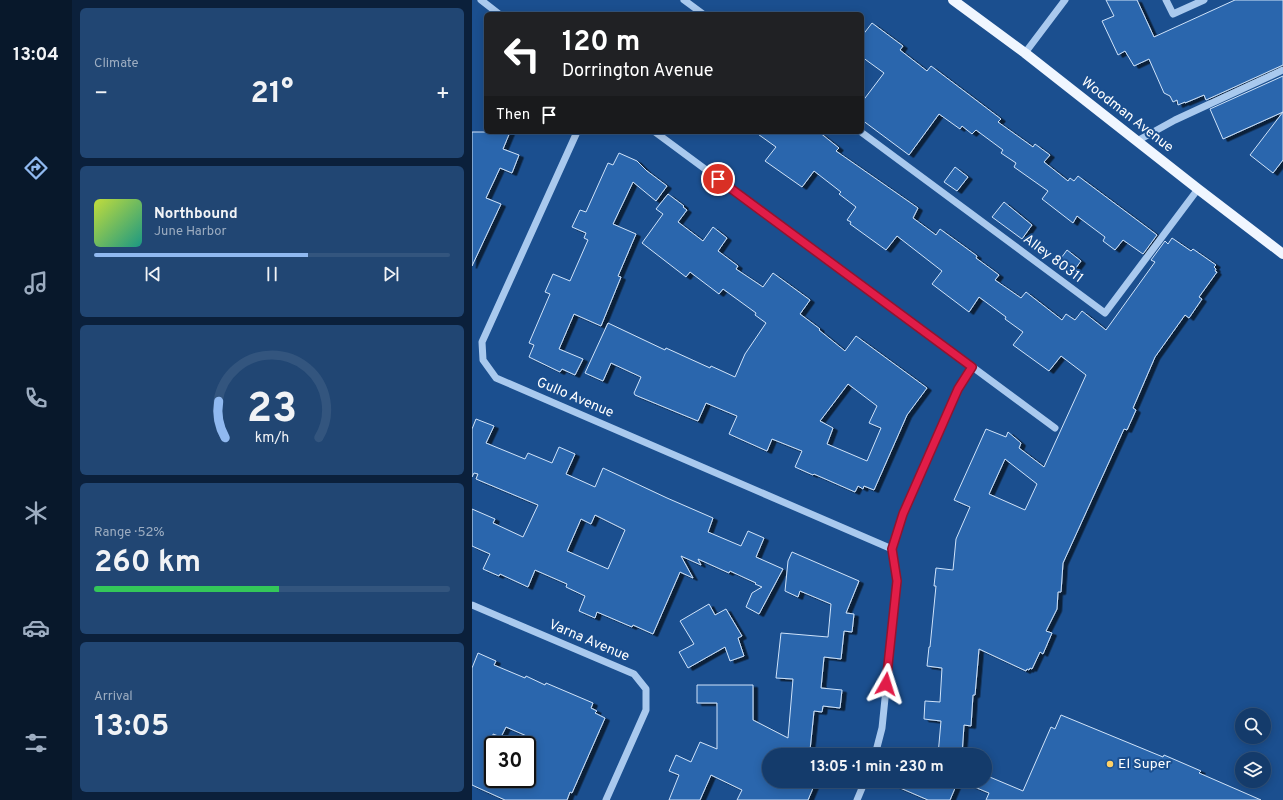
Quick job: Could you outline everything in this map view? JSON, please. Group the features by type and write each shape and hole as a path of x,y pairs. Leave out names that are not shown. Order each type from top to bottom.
{"main road":[{"name":"Woodman Avenue","path":"953,0 1025,53 1283,254"}],"street":[{"path":"481,0 496,12"},
{"path":"684,0 700,12"},
{"path":"1025,53 1065,0"},
{"path":"1166,0 1173,14 1204,0"},
{"path":"1137,141 1175,120 1283,70"},
{"name":"Gullo Avenue","path":"576,134 482,342 483,360 496,378 892,549"},
{"path":"658,134 1055,428"},
{"name":"Alley 80311","path":"864,134 1105,313 1198,189"},
{"path":"877,748 882,728 897,581 892,549 903,514 958,389 972,367"},
{"name":"Varna Avenue","path":"472,605 634,674 646,689 646,710 606,800"},
{"path":"857,800 862,788"}],"building":[{"path":"1106,0 1137,0 1154,37 1235,0 1283,0 1283,65 1206,100 1204,95 1178,105 1177,100 1173,102 1170,96 1164,93 1149,59 1134,66 1125,51 1118,55 1102,21 1114,16"},
{"path":"872,23 903,46 900,50 927,71 931,66 1001,119 998,122 1033,147 1035,144 1050,155 1044,162 1068,181 1070,178 1074,181 1078,176 1157,235 1143,254 1123,240 1115,250 1103,241 1105,237 1077,216 1073,223 1042,199 1048,191 1014,167 1016,163 1001,153 1003,150 976,130 972,134 962,126 960,129 939,114 909,155 864,121 864,99 884,73 864,58 864,33"},
{"path":"1283,76 1283,112 1223,139 1210,109"},
{"path":"1283,112 1283,160 1273,173 1250,155"},
{"path":"472,132 484,132 484,134 509,134 503,149 519,155 512,173 500,168 486,198 501,204 472,266"},
{"path":"758,134 822,134 839,148 836,151 918,208 913,218 936,235 940,229 977,256 976,258 999,275 995,280 1021,298 1026,292 1062,320 1066,314 1075,320 1082,311 1106,330 1155,262 1151,260 1165,241 1168,244 1172,238 1191,251 1193,249 1216,265 1214,267 1216,269 1215,271 1217,272 1199,297 1202,299 1189,318 1185,315 1155,357 1133,408 1136,410 1127,430 1124,429 1063,563 1061,592 1058,592 1057,609 1046,631 1052,633 1043,654 1040,652 1032,669 1027,669 1026,671 979,649 975,695 973,695 971,726 964,725 962,748 939,748 941,721 924,719 925,701 940,702 942,668 927,666 936,586 934,586 936,568 953,570 956,539 970,507 954,500 986,429 1006,437 1008,432 1021,443 1019,448 1044,467 1086,375 1061,356 1049,371 1013,345 1023,332 1005,319 1006,317 979,297 969,312 932,284 942,271 897,236 886,250 850,224 851,222 847,220 856,207 839,194 841,192 814,171 802,187 765,161 776,147","holes":["1005,459 1037,484 1025,510 989,494"]},
{"path":"619,153 637,161 647,171 667,186 656,201 633,182 613,224 636,234 618,276 621,277 601,326 574,314 559,349 583,359 575,375 562,369 560,372 529,357 534,345 529,343 550,294 545,292 553,274 570,281 588,240 584,238 586,233 572,227 580,210 586,212 608,163 613,165"},
{"path":"955,167 968,177 957,191 944,182"},
{"path":"668,194 687,210 678,222 703,241 713,227 727,238 718,251 738,266 736,269 763,287 773,273 810,300 800,314 845,351 856,336 927,388 907,415 874,490 864,486 863,489 858,486 855,492 795,467 802,451 772,439 767,451 729,434 737,416 706,403 698,421 635,395 634,393 641,377 611,363 603,381 585,373 608,323 665,350 666,348 710,368 711,366 735,377 745,354 766,323 755,315 756,313 723,289 719,294 690,272 686,277 642,243 663,214 656,209","holes":["848,384 877,406 869,423 881,428 867,461 827,444 833,428 820,421"]},
{"path":"1004,202 1032,225 1022,239 992,217"},
{"path":"1067,250 1081,261 1070,276 1056,265"},
{"path":"476,419 494,426 486,443 525,459 528,453 552,463 559,447 575,454 566,474 595,487 603,468 713,518 708,532 741,546 748,531 764,538 756,557 783,569 759,614 746,607 752,593 762,587 730,571 729,573 698,559 701,565 681,556 693,578 680,572 653,634 597,612 595,618 579,611 585,596 566,587 567,584 535,570 528,587 500,574 499,576 483,569 490,554 472,546 472,509 495,519 493,523 523,537 538,505 476,479 478,474 474,473 472,477 472,429","holes":["595,515 625,530 608,569 567,551 581,519 591,524"]},
{"path":"792,552 859,581 846,613 854,614 852,632 844,631 841,659 824,657 821,688 842,690 840,708 823,706 822,712 814,711 810,748 762,748 762,788 813,788 808,800 737,800 742,790 711,775 700,800 669,800 679,775 669,771 676,755 691,762 700,742 717,749 717,703 697,703 697,685 753,685 753,720 788,738 793,679 776,678 781,633 828,637 831,604 800,591 798,597 785,591 788,561"},
{"path":"709,604 715,615 726,609 742,636 738,638 744,656 730,661 725,647 688,668 679,652 694,644 680,621"},
{"path":"478,653 496,661 494,665 525,678 526,676 545,685 546,683 593,703 591,708 597,711 595,713 605,718 572,793 570,792 567,800 505,800 472,785 472,668"},
{"name":"El Super","path":"1061,715 1163,757 1164,755 1201,771 1199,773 1261,800 986,800 989,793 977,788 992,788 992,778 1023,791 1051,727 1055,729"},
{"path":"900,788 955,788 950,800 928,800"}],"place":[{"name":"El Super","path":"1110,764"}],"route":[{"path":"718,179 972,367 958,389 903,514 892,549 897,581 886,684"}]}
